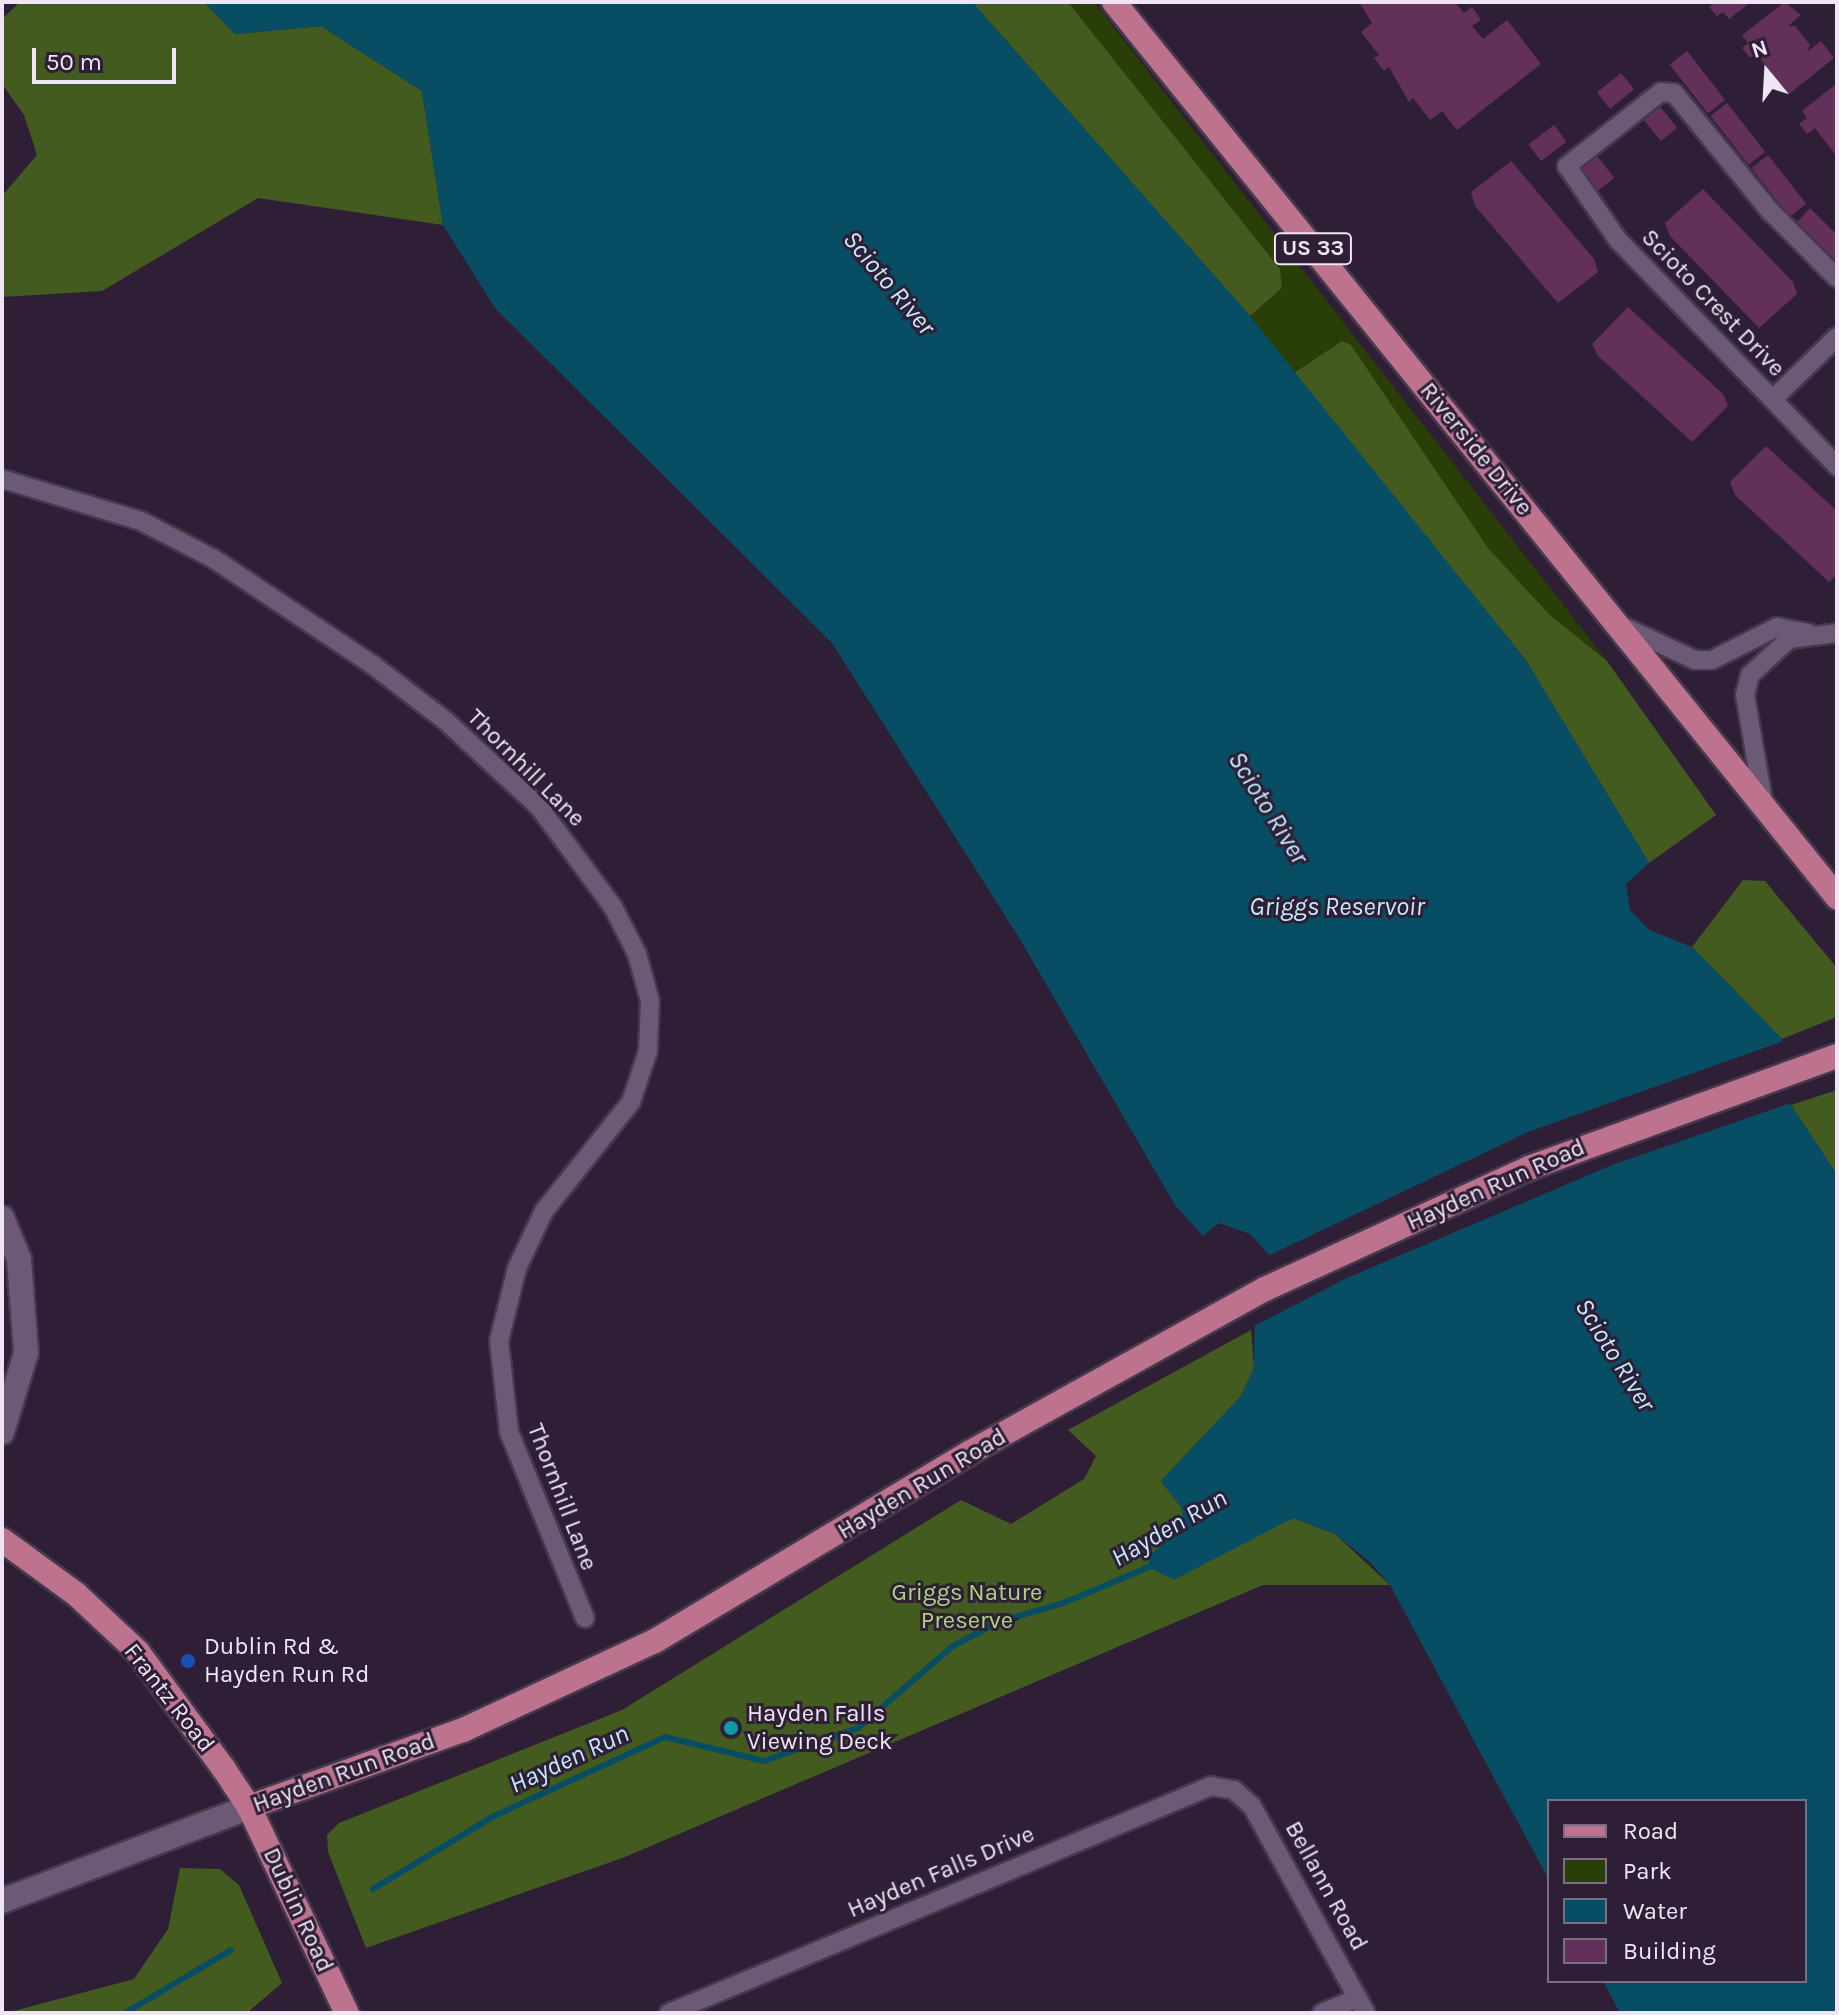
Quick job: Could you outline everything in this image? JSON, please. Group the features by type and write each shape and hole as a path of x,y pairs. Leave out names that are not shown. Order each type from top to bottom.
{"main road":[{"name":"Riverside Drive","path":"1114,2 1624,627 1837,897"},
{"name":"Hayden Run Road","path":"2,1901 463,1730 655,1641 1178,1334 1529,1168 1831,1058"},
{"path":"2,1218 19,1259 26,1353 2,1432"},
{"name":"Frantz Road","path":"2,1540 76,1594 138,1652 249,1807"},
{"name":"Dublin Road","path":"249,1807 347,2013"}],"street":[{"name":"Scioto Crest Drive","path":"1837,278 1770,211 1674,93 1661,92 1567,166 1618,240 1837,466"},
{"path":"1773,399 1837,337"},
{"name":"Thornhill Lane","path":"2,479 141,521 214,559 373,665 447,722 539,807 585,865 631,942 650,1001 644,1064 631,1102 544,1211 517,1268 499,1341 509,1432 585,1618"},
{"path":"1624,627 1695,660 1712,660 1777,627 1808,633 1837,633"},
{"path":"1763,800 1745,695 1750,675 1770,654 1808,633"},
{"name":"Hayden Falls Drive","path":"669,2013 1190,1792 1211,1786 1234,1790"},
{"name":"Bellann Road","path":"1234,1790 1269,1831 1362,2005"},
{"path":"1322,2013 1362,2005"}],"green space":[{"path":"20,2 204,2 235,34 321,26 422,91 443,225 258,198 102,291 2,297 2,196 37,155 24,115 2,84 2,19"},
{"path":"972,2 1068,2 1280,269 1282,288 1250,316"},
{"path":"1068,2 1094,2 1607,661 1550,615 1488,548 1342,341 1294,373 1250,316 1282,288 1280,269"},
{"path":"1342,341 1351,345 1488,548 1550,615 1607,661 1716,815 1649,863 1525,659 1294,373"},
{"path":"1743,880 1765,881 1837,968 1837,1017 1782,1039 1692,947"},
{"path":"1837,1090 1837,1175 1791,1105"},
{"name":"Griggs Nature Preserve","path":"1251,1330 1254,1368 1241,1396 1161,1481 1181,1507 1185,1525 1148,1557 1233,1547 1293,1518 1335,1534 1390,1585 1263,1585 625,1857 366,1948 328,1852 327,1835 339,1823 622,1710 961,1500 1011,1524 1084,1479 1096,1456 1068,1430"},
{"path":"180,1868 220,1869 239,1885 282,1983 247,2013 6,2013 134,1979 168,1929"}],"water":[{"name":"Griggs Reservoir","path":"204,2 972,2 1250,316 1525,659 1649,863 1626,884 1630,910 1649,930 1692,947 1782,1039 1791,1105 1837,1175 1837,2013 1620,2013 1604,1983 1807,1983 1807,1799 1547,1799 1547,1876 1390,1585 1370,1562 1335,1534 1293,1518 1174,1580 1150,1568 1148,1557 1185,1525 1181,1507 1161,1481 1241,1396 1254,1368 1255,1310 1287,1274 1250,1234 1219,1223 1203,1236 1175,1205 1018,936 832,643 495,308 443,225 422,91 321,26 235,34"}],"pier":[{"path":"1786,1040 1794,1102 1612,1165 1347,1278 1248,1329 1251,1308 1282,1274 1266,1257 1528,1132"}],"building":[{"path":"1359,2 1455,2 1464,13 1472,7 1481,20 1472,26 1483,39 1507,20 1541,64 1457,130 1442,111 1430,120 1413,98 1409,102 1389,67 1384,71 1374,58 1379,55 1361,32 1372,23"},
{"path":"1715,2 1751,2 1729,19 1723,12 1717,16 1709,7"},
{"path":"1785,2 1801,15 1788,26 1795,26 1810,45 1807,52 1821,41 1834,58 1788,95 1756,53 1750,58 1742,48 1748,43 1742,35"},
{"path":"1687,51 1725,100 1708,113 1670,65"},
{"path":"1621,73 1634,89 1610,109 1597,93"},
{"path":"1837,83 1837,157 1815,128 1807,134 1799,124 1807,118 1802,111"},
{"path":"1657,103 1677,128 1661,141 1641,116"},
{"path":"1727,103 1765,152 1749,165 1710,116"},
{"path":"1554,125 1567,142 1541,161 1528,144"},
{"path":"1594,152 1614,178 1598,191 1577,165"},
{"path":"1768,155 1806,204 1790,217 1751,168"},
{"path":"1511,161 1594,259 1598,272 1558,303 1475,206 1471,192"},
{"path":"1703,189 1793,282 1797,294 1759,328 1670,236 1665,223"},
{"path":"1810,208 1837,235 1837,264 1796,223"},
{"path":"1628,307 1723,394 1728,406 1692,442 1598,356 1592,344"},
{"path":"1766,446 1837,511 1837,574 1829,582 1735,495 1730,482"}],"waterway":[{"name":"Hayden Run","path":"373,1889 494,1816 665,1737 764,1761 858,1728 953,1646 999,1622 1066,1602 1156,1564"},
{"name":"Hayden Run","path":"125,2013 231,1950"}],"place":[{"name":"Dublin Rd & Hayden Run Rd","path":"188,1661"},
{"name":"Hayden Falls Viewing Deck","path":"731,1728"}],"water label":[{"name":"Scioto River","path":"889,283"},
{"name":"Scioto River","path":"1268,808"},
{"name":"Scioto River","path":"1615,1355"}]}
